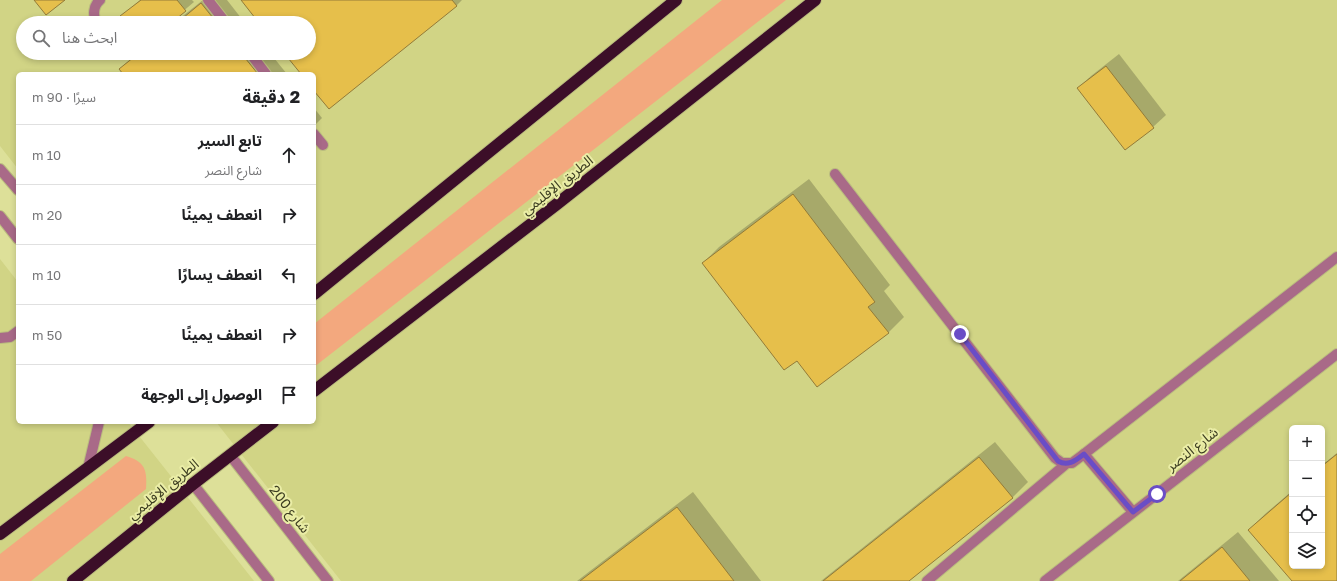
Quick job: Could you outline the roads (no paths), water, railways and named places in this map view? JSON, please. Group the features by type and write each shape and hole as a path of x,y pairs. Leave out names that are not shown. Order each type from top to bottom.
{"highway":[{"path":"316,292 676,0"},
{"name":"الطريق الإقليمي","path":"316,389 557,204 815,0"},
{"path":"0,534 146,424"},
{"name":"الطريق الإقليمي","path":"73,581 193,484 270,424"}],"street":[{"path":"94,16 95,6 100,0"},
{"path":"208,0 221,16"},
{"path":"255,60 264,72"},
{"path":"316,136 323,145"},
{"path":"0,169 16,188"},
{"path":"836,174 1055,458 1066,464"},
{"path":"0,216 16,236"},
{"path":"927,581 1066,464 1084,454 1337,257"},
{"path":"0,338 10,337 16,333"},
{"name":"شارع النصر","path":"1045,581 1337,354"},
{"path":"88,468 99,424"},
{"path":"1084,454 1133,512"},
{"name":"شارع 200","path":"230,455 328,581"},
{"path":"193,484 269,581"}]}
